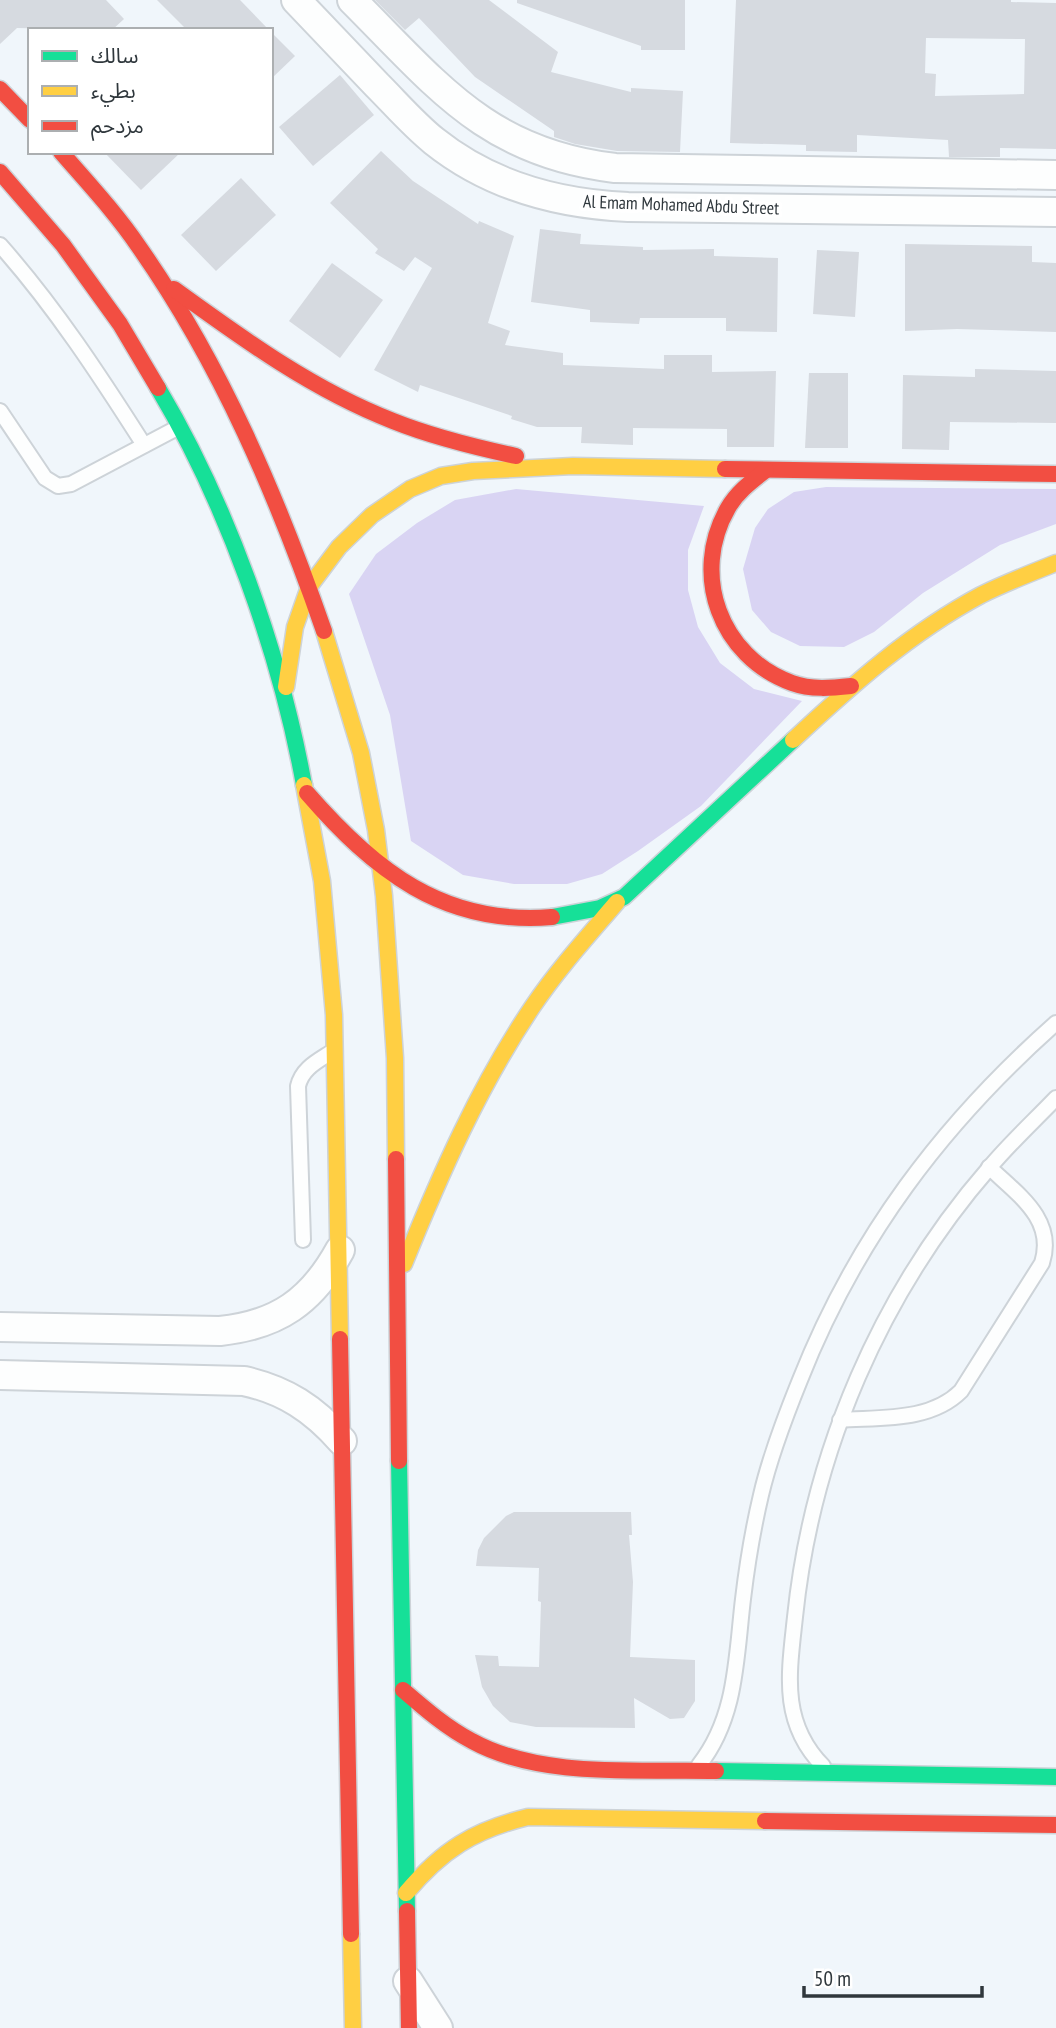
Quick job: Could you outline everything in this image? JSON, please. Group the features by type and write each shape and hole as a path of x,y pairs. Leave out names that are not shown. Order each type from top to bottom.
{"main road":[{"path":"0,89 28,118"},
{"path":"63,154 164,282 207,355 245,431 279,508 340,674 366,774 381,869 396,1078 396,1286 406,1894 401,1981 409,2028"},
{"path":"0,172 31,205 109,307 144,361 180,426 230,534 285,694 307,793 320,865 335,1050 342,1441 359,1980 353,2028"},
{"path":"164,282 279,364 377,415 441,438 524,458 573,466"},
{"path":"285,694 295,627 309,587 340,547 372,515 410,489 441,476 473,471 573,466 1056,474"},
{"path":"766,470 745,486 728,507 716,531 710,556 710,582 715,608 727,634 746,656 768,673 794,684 822,688 850,686"},
{"path":"396,1286 439,1178 490,1075 511,1039 559,970 617,902 652,873 850,686 895,649 982,594 1056,563"},
{"path":"307,793 335,825 381,869 411,889 442,904 478,915 513,919 584,912 617,902"},
{"path":"403,1690 430,1715 459,1736 490,1752 523,1762 558,1768 1056,1777"},
{"path":"406,1894 425,1870 455,1844 471,1834 499,1823 528,1816 1056,1825"}],"street":[{"name":"Al Emam Mohamed Abdu Street","path":"296,0 435,142 485,173 540,195 598,206 628,207 1056,212"},
{"name":"Al Emam Mohamed Abdu Street","path":"352,0 463,109 509,139 560,159 615,168 1056,175"},
{"path":"0,1327 219,1331 242,1329 282,1314 300,1301 316,1287 340,1250"},
{"path":"0,1375 244,1381 267,1386 309,1408 342,1441"},
{"path":"401,1981 438,2028"}],"lane":[{"path":"0,245 55,313 100,375 144,445"},
{"path":"0,411 46,478 58,486 71,484 180,426"},
{"path":"695,1770 721,1732 729,1710 746,1575 762,1494 786,1414 817,1336 856,1261 901,1191 952,1125 1010,1064 1056,1023"},
{"path":"303,1240 298,1086 308,1067 335,1050"},
{"path":"829,1772 815,1758 795,1721 788,1680 797,1592 813,1504 839,1420 879,1330 929,1245 989,1167 1056,1098"},
{"path":"839,1420 916,1414 952,1400 961,1391 1042,1263 1047,1251 1044,1225 1037,1214 989,1167"}],"shaded area":[{"path":"826,487 1056,489 1056,524 1000,545 923,593 874,632 844,647 800,646 771,632 752,610 743,569 755,528 768,509 794,492"},
{"path":"516,489 704,506 688,550 688,590 698,627 720,663 754,689 802,701 701,806 602,874 567,884 514,884 463,875 411,841 390,715 349,594 376,554 417,523 455,500"}],"building":[{"path":"0,0 106,0 124,19 114,28 17,28 0,44"},
{"path":"157,0 240,0 267,28 185,28"},
{"path":"375,0 489,0 558,52 551,72 631,92 631,88 683,91 680,152 617,151 575,144 554,137 554,131 475,77 419,18 405,30"},
{"path":"517,0 685,0 685,50 641,50 641,46 517,3"},
{"path":"736,0 1011,0 1056,3 1056,149 1000,148 1000,157 949,157 948,140 857,135 857,152 806,151 806,145 730,143","holes":["926,38 1025,39 1024,94 935,96 936,74 925,73"]},
{"path":"273,34 295,56 273,77"},
{"path":"340,75 374,115 313,166 279,127"},
{"path":"381,151 413,181 478,224 479,221 514,236 488,323 510,331 505,345 563,353 563,365 664,369 664,355 712,355 712,372 776,371 774,447 727,447 727,429 633,428 633,445 581,443 582,427 537,427 420,385 418,392 374,370 432,268 415,257 404,271 375,253 378,249 330,203"},
{"path":"106,154 179,154 141,190"},
{"path":"241,178 276,215 216,271 181,235"},
{"path":"540,229 581,234 580,244 643,247 643,250 714,249 714,256 778,258 777,332 726,331 726,318 640,318 639,324 590,322 590,310 531,302"},
{"path":"905,244 1032,246 1032,262 1056,263 1056,332 957,329 905,331"},
{"path":"817,250 859,252 855,317 813,314"},
{"path":"332,263 383,300 340,358 289,321"},
{"path":"975,369 1056,371 1056,423 950,422 949,450 902,449 903,375 975,377"},
{"path":"809,373 848,373 848,448 805,448"},
{"path":"514,1512 631,1512 632,1535 629,1535 633,1582 630,1657 695,1660 695,1701 684,1718 670,1719 634,1698 635,1728 536,1727 510,1722 493,1706 482,1687 475,1655 498,1656 499,1666 539,1667 539,1568 476,1566 478,1550 484,1538 506,1516"}],"traffic: fast":[{"path":"158,388 207,480 248,580 281,684 304,785"},
{"path":"552,917 600,908 624,897 793,740"},
{"path":"399,1461 407,1911"},
{"path":"716,1771 1056,1777"}],"traffic: slow":[{"path":"286,687 295,627 309,587 339,547 372,515 410,489 441,476 473,471 573,466 725,469"},
{"path":"793,740 860,680 930,626 981,595 1056,563"},
{"path":"324,631 361,753 376,830 384,896 395,1058 396,1159"},
{"path":"304,785 322,881 334,1015 340,1339"},
{"path":"404,1264 462,1132 513,1036 573,953 617,902"},
{"path":"406,1893 446,1853 460,1844 491,1828 528,1817 765,1821"},
{"path":"351,1934 353,2028"}],"traffic: jam":[{"path":"0,89 28,118"},
{"path":"63,154 130,234 196,337 245,432 287,530 324,631"},
{"path":"0,172 63,245 120,324 158,388"},
{"path":"174,289 279,362 363,408 438,437 516,456"},
{"path":"725,469 1056,474"},
{"path":"766,470 736,497 717,533 712,560 713,586 719,610 730,634 746,654 767,671 807,687 851,686"},
{"path":"307,793 358,846 414,887 444,902 477,912 513,917 552,917"},
{"path":"396,1159 399,1461"},
{"path":"340,1339 351,1934"},
{"path":"403,1690 436,1718 463,1736 499,1753 528,1761 591,1770 716,1771"},
{"path":"765,1821 1056,1825"},
{"path":"407,1911 409,2028"}]}
